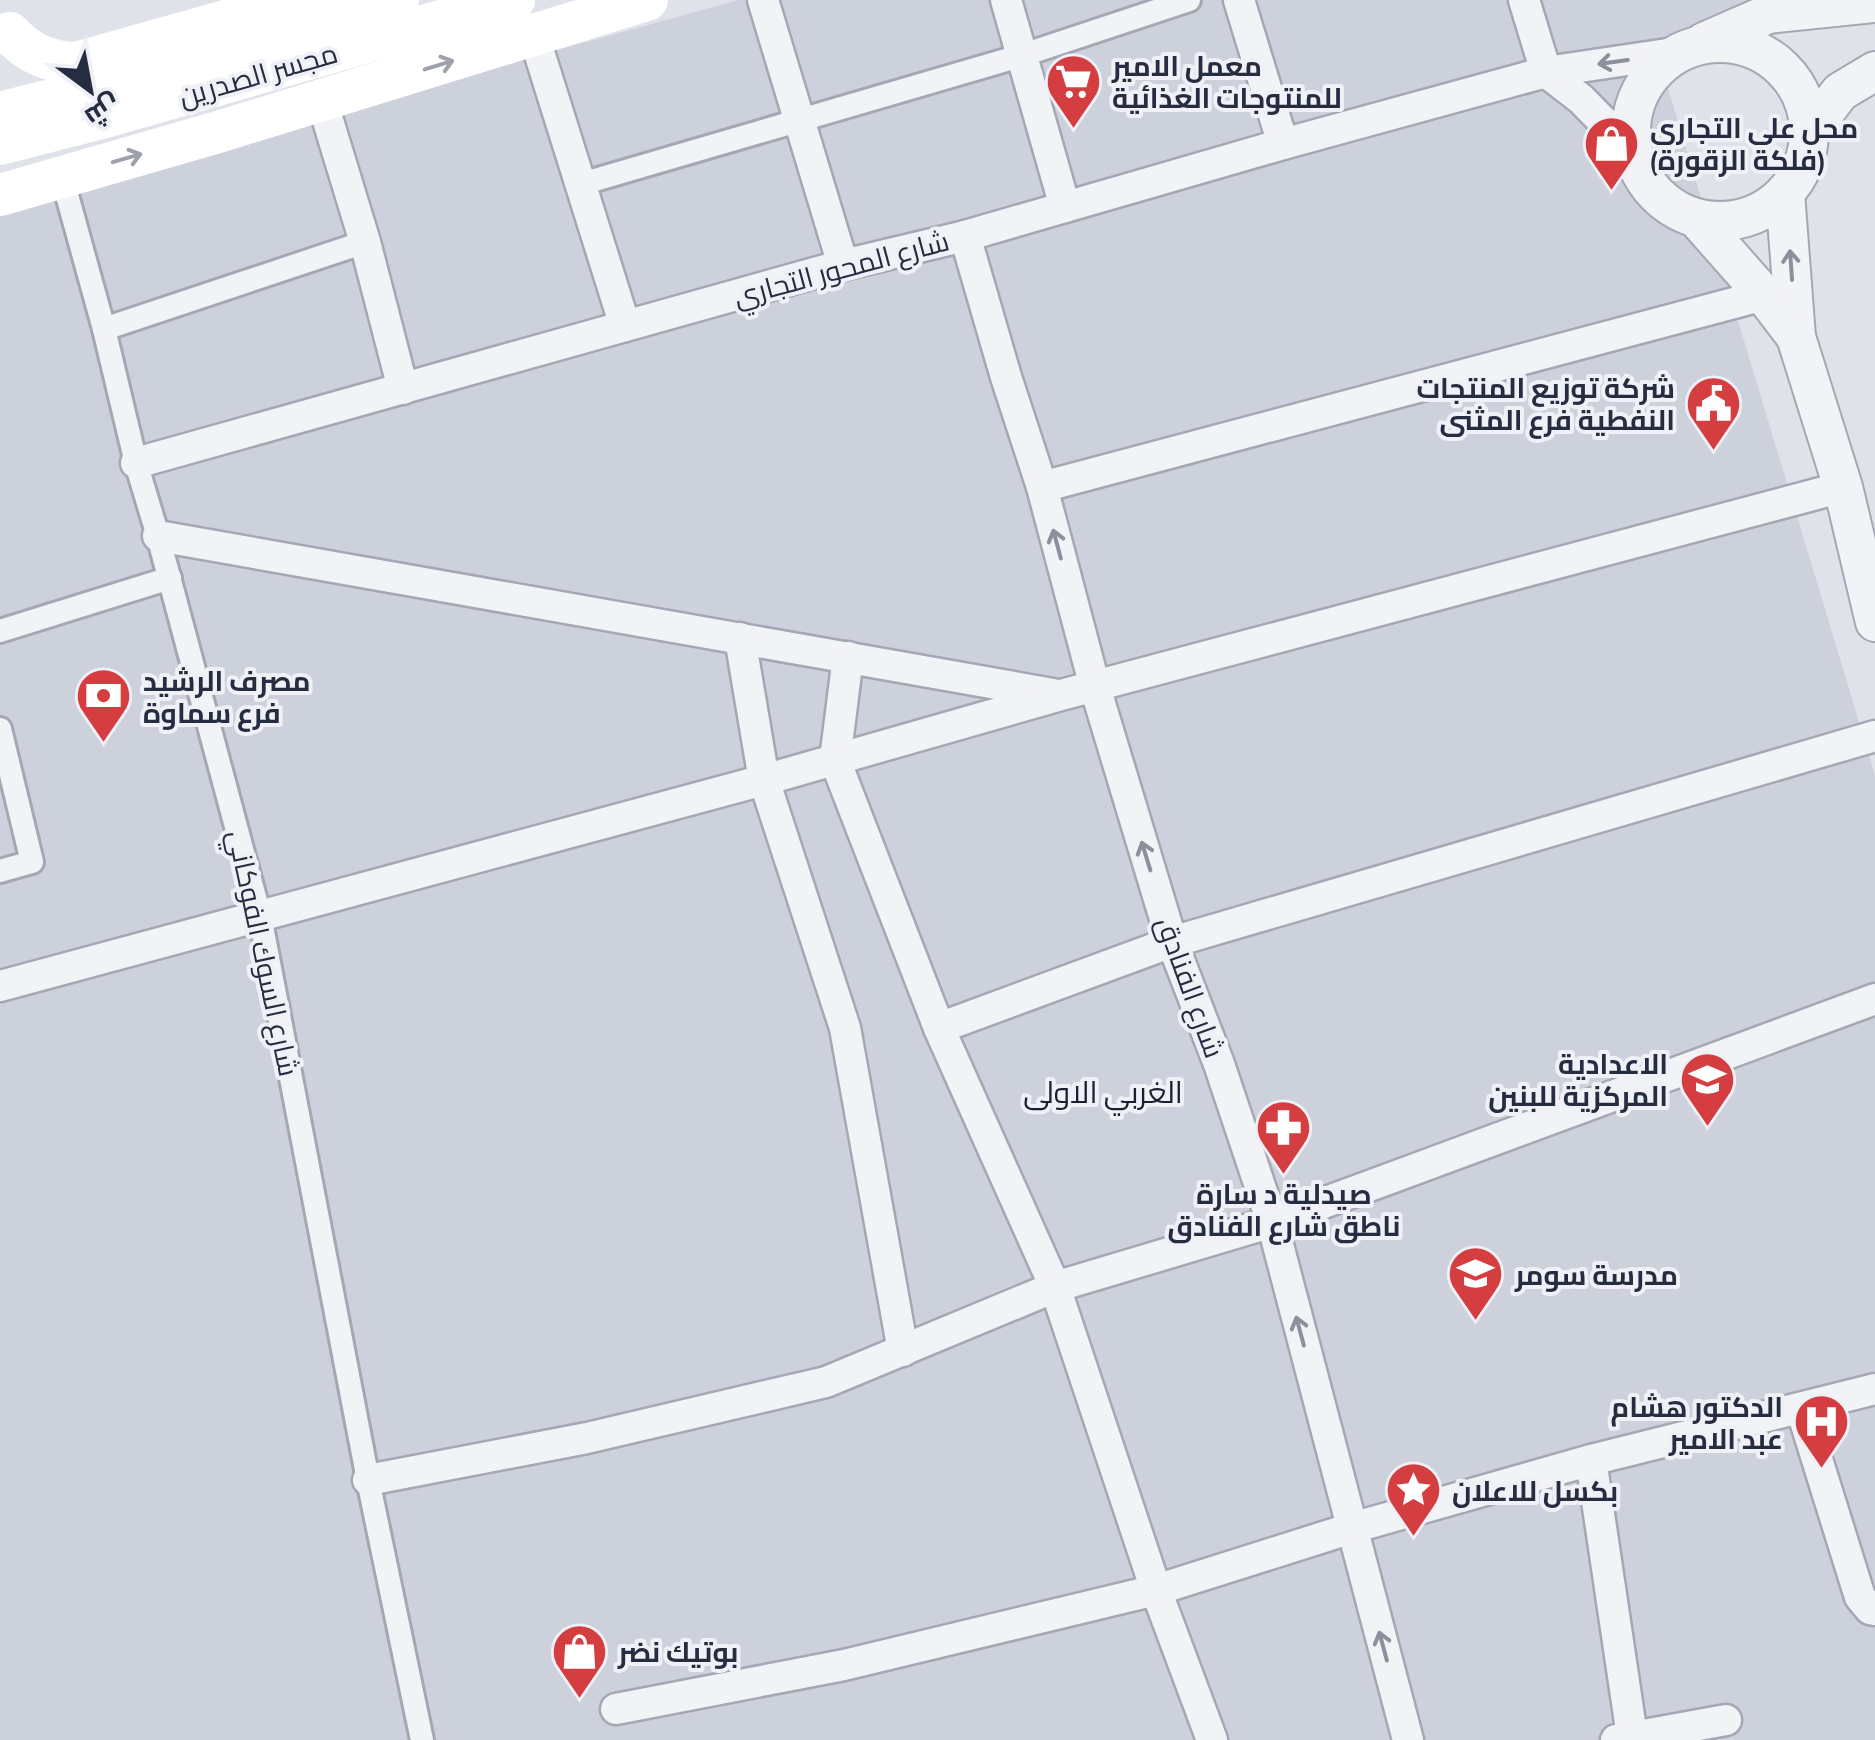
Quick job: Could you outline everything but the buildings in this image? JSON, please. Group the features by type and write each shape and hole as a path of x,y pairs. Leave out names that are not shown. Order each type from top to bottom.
{"main road":[{"name":"مجسر الصدرين","path":"0,113 398,0"},
{"path":"0,195 322,101 524,18 647,0"},
{"path":"5,19 20,44 46,59 76,63 281,3"},
{"name":"مجسر الصدرين","path":"0,144 524,18"},
{"path":"0,195 32,172 39,141 5,19"},
{"path":"180,34 160,43 140,64 140,86 146,107 160,124 180,136 218,132"}],"street":[{"path":"763,0 843,265"},
{"path":"1006,0 1065,207"},
{"path":"581,184 1023,54 1189,0"},
{"path":"1239,0 1283,144"},
{"path":"1524,0 1546,72 1581,99 1632,151 1645,181 1668,205 1698,219 1729,222 1760,212 1785,193 1804,165 1810,132 1804,103 1791,77 1769,57 1742,46 1693,47"},
{"path":"1632,151 1631,123 1638,96 1653,73 1693,47 1768,14 1875,2"},
{"path":"524,18 625,326"},
{"name":"شارع المحور التجاري","path":"136,464 1546,72 1693,47"},
{"path":"1810,132 1840,92 1875,71"},
{"path":"322,101 365,242 403,389"},
{"name":"شارع السوك الفوكاني","path":"62,176 260,916 422,1740"},
{"path":"1785,193 1796,338 1843,487 1875,622"},
{"path":"1698,219 1796,338"},
{"name":"شارع الفنادق","path":"965,236 1042,487 1095,688 1172,942 1219,1064 1272,1222 1408,1740"},
{"path":"104,330 365,242"},
{"path":"1042,487 1764,295"},
{"path":"0,986 764,780 1061,695 1843,487"},
{"path":"158,536 1061,695"},
{"path":"0,631 170,578"},
{"path":"740,638 764,780 846,1028 903,1350"},
{"path":"848,658 835,760 939,1028 1055,1287 1156,1590 1212,1740"},
{"path":"0,729 32,862 0,872"},
{"path":"939,1028 1172,942 1875,736"},
{"path":"368,1480 587,1438 826,1382 1055,1287 1272,1222 1875,999"},
{"path":"616,1709 844,1666 1156,1590 1352,1528 1591,1460 1875,1389"},
{"path":"1801,1408 1860,1597 1875,1610"},
{"path":"1591,1460 1623,1738 1726,1720"}],"shaded area":[{"path":"739,0 1875,0 1657,52 1875,775 1875,1740 0,1740 0,203"}],"place":[{"name":"معمل الامير للمنتوجات الغذائية","path":"1073,130"},
{"name":"محل علي التجاري (فلكة الزقورة)","path":"1611,192"},
{"name":"شركة توزيع المنتجات النفطية فرع المثنى","path":"1714,452"},
{"name":"مصرف الرشيد فرع سماوة","path":"104,745"},
{"name":"الاعدادية المركزية للبنين","path":"1707,1128"},
{"name":"صيدلية د سارة ناطق شارع الفنادق","path":"1284,1176"},
{"name":"مدرسة سومر","path":"1476,1323"},
{"name":"الدكتور هشام عبد الامير","path":"1822,1471"},
{"name":"بكسل للاعلان","path":"1413,1539"},
{"name":"بوتيك نضر","path":"579,1700"}],"district":[{"name":"الغربي الاولى","path":"1103,1091"}]}
